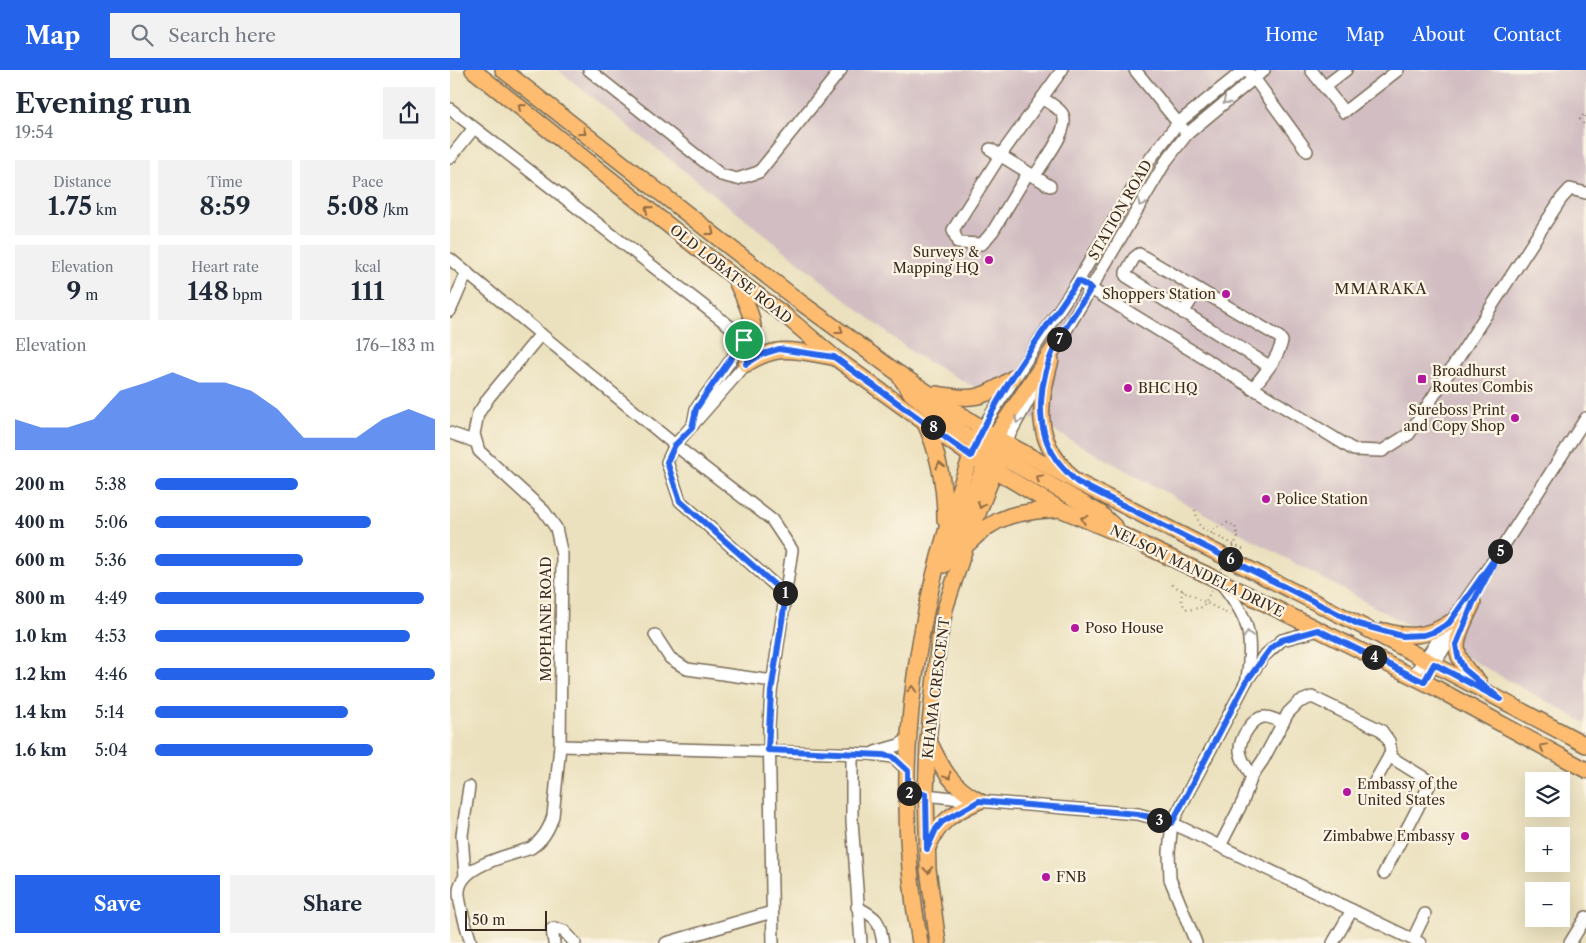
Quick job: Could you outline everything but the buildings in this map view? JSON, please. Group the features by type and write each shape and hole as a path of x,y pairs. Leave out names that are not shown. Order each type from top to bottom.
{"main road":[{"path":"524,70 527,88"},
{"name":"OLD LOBATSE ROAD","path":"493,73 527,88 800,302 895,371 932,393 982,428"},
{"name":"OLD LOBATSE ROAD","path":"493,73 735,278 787,317 834,357 924,420 989,452"},
{"path":"735,278 753,318 755,329 748,344 746,364"},
{"path":"746,364 760,355 779,349 834,357"},
{"path":"930,590 943,569 989,452 1054,351"},
{"path":"1054,351 1041,395 1040,412 1043,430 1057,460 1077,482"},
{"path":"895,371 911,392 989,452 1100,513 1122,535"},
{"path":"932,393 965,399 974,398 990,393 1013,378"},
{"path":"924,420 936,447 941,470 946,498 945,531"},
{"path":"982,428 989,452"},
{"name":"NELSON MANDELA DRIVE","path":"989,452 1077,482 1358,624 1586,745"},
{"name":"NELSON MANDELA DRIVE","path":"989,452 1060,509 1122,535 1218,580 1419,679 1586,770"},
{"name":"KHAMA CRESCENT","path":"920,943 909,867 908,771 914,670 932,575 945,531 989,452"},
{"name":"KHAMA CRESCENT","path":"938,943 927,849 926,794 928,740 939,640 945,609 966,545 989,452"},
{"path":"966,545 981,530 1010,514 1060,509"},
{"path":"1473,603 1457,637 1456,650 1464,669 1500,699"},
{"path":"1358,624 1402,636 1412,636 1436,631 1449,623"},
{"path":"928,740 950,781 963,792 979,801"},
{"path":"927,849 936,829 942,822 979,801"}],"street":[{"path":"590,70 721,175 736,179 759,172 841,70"},
{"path":"1042,98 1061,112 1066,121 1063,131 982,244 958,243 953,230 995,152 1042,98 1062,70"},
{"path":"1135,70 1187,134"},
{"path":"1244,70 1254,78 1307,152"},
{"name":"STATION ROAD","path":"982,428 1078,281 1150,159 1178,124 1244,70"},
{"name":"STATION ROAD","path":"1054,351 1166,161 1187,134 1264,70"},
{"path":"1311,70 1344,112 1398,70"},
{"path":"1324,87 1346,70"},
{"path":"450,109 736,331 748,344 696,409 692,428"},
{"path":"450,158 474,128"},
{"path":"995,152 1050,186"},
{"path":"1078,281 1354,450 1382,451 1409,434 1561,198 1570,189 1586,193"},
{"path":"1252,389 1269,366 1280,346 1282,341 1279,337 1139,254 1134,258 1126,272 1126,276 1269,366"},
{"path":"450,259 675,445 772,520 785,536 792,550 772,681 768,750 773,943"},
{"path":"450,310 467,272"},
{"path":"1183,313 1198,289"},
{"path":"476,442 474,434 478,414 489,397 541,334"},
{"path":"746,364 692,428 675,445 667,462 680,501 786,595"},
{"path":"1419,679 1449,623 1500,551 1586,418"},
{"path":"450,433 476,442"},
{"name":"MOPHANE ROAD","path":"464,876 474,868 531,848 545,835 553,816 560,746 562,555 556,528 544,511 479,451 476,442"},
{"path":"1429,661 1473,603 1500,551"},
{"path":"1218,580 1239,606 1247,626 1250,656 1246,682"},
{"path":"1196,943 1170,878 1169,852 1172,823 1246,682 1276,643 1318,630"},
{"path":"656,636 670,658 687,669 772,681"},
{"path":"1220,846 1243,801 1252,776 1264,760 1288,713 1299,702 1312,697 1381,730 1389,741 1389,756 1373,785"},
{"path":"1252,776 1243,761 1240,749 1248,728 1255,719 1266,716 1283,723"},
{"path":"870,754 899,745 910,738"},
{"path":"560,746 870,754 893,757 908,771"},
{"path":"852,753 852,821 861,943"},
{"path":"1384,873 1431,782 1389,756"},
{"path":"470,788 462,835 464,876 455,888 471,943"},
{"path":"908,792 979,801 1138,814 1172,823 1416,941 1425,914"},
{"path":"858,907 875,916 879,923 883,943"},
{"path":"1332,943 1352,910"},
{"path":"666,943 772,912"},
{"path":"1570,943 1586,917"},
{"path":"554,943 552,929 554,928 564,931 575,943"}],"path":[{"path":"1586,117 1584,114 1580,119 1586,127"},
{"path":"1196,510 1200,527 1246,551"},
{"path":"1182,590 1180,598 1188,610 1203,607 1238,537 1235,526 1227,523 1214,529 1214,534"},
{"path":"1172,585 1214,605 1247,626"}],"shaded area":[{"path":"558,70 1586,70 1586,723 914,354"}],"place":[{"name":"Surveys & Mapping HQ","path":"989,260"},
{"name":"Shoppers Station","path":"1226,294"},
{"name":"Broadhurst Routes Combis","path":"1422,379"},
{"name":"BHC HQ","path":"1128,388"},
{"name":"Sureboss Print and Copy Shop","path":"1515,418"},
{"name":"Police Station","path":"1266,499"},
{"name":"Poso House","path":"1075,628"},
{"name":"Embassy of the United States","path":"1347,792"},
{"name":"Zimbabwe Embassy","path":"1465,836"},
{"name":"FNB","path":"1046,877"}],"district":[{"name":"MMARAKA","path":"1381,288"}],"route":[{"path":"1078,281 1091,288 1056,344 1041,395 1040,412 1043,430 1054,456 1077,482 1358,624 1402,636 1424,635 1436,631 1449,623 1500,551 1457,637 1456,650 1464,669 1500,699 1434,664 1424,682 1318,630 1282,640 1276,643 1263,657 1246,682 1172,823 1138,814 979,801 942,822 936,829 927,849 926,794 908,792 908,771 893,757 870,754 768,750 771,692 786,595 746,557 702,522 680,501 672,482 667,462 675,445 692,428 696,409 744,340 752,349 746,364 760,355 779,349 834,357 906,407 971,456 982,428 1029,353 1078,281"}]}
